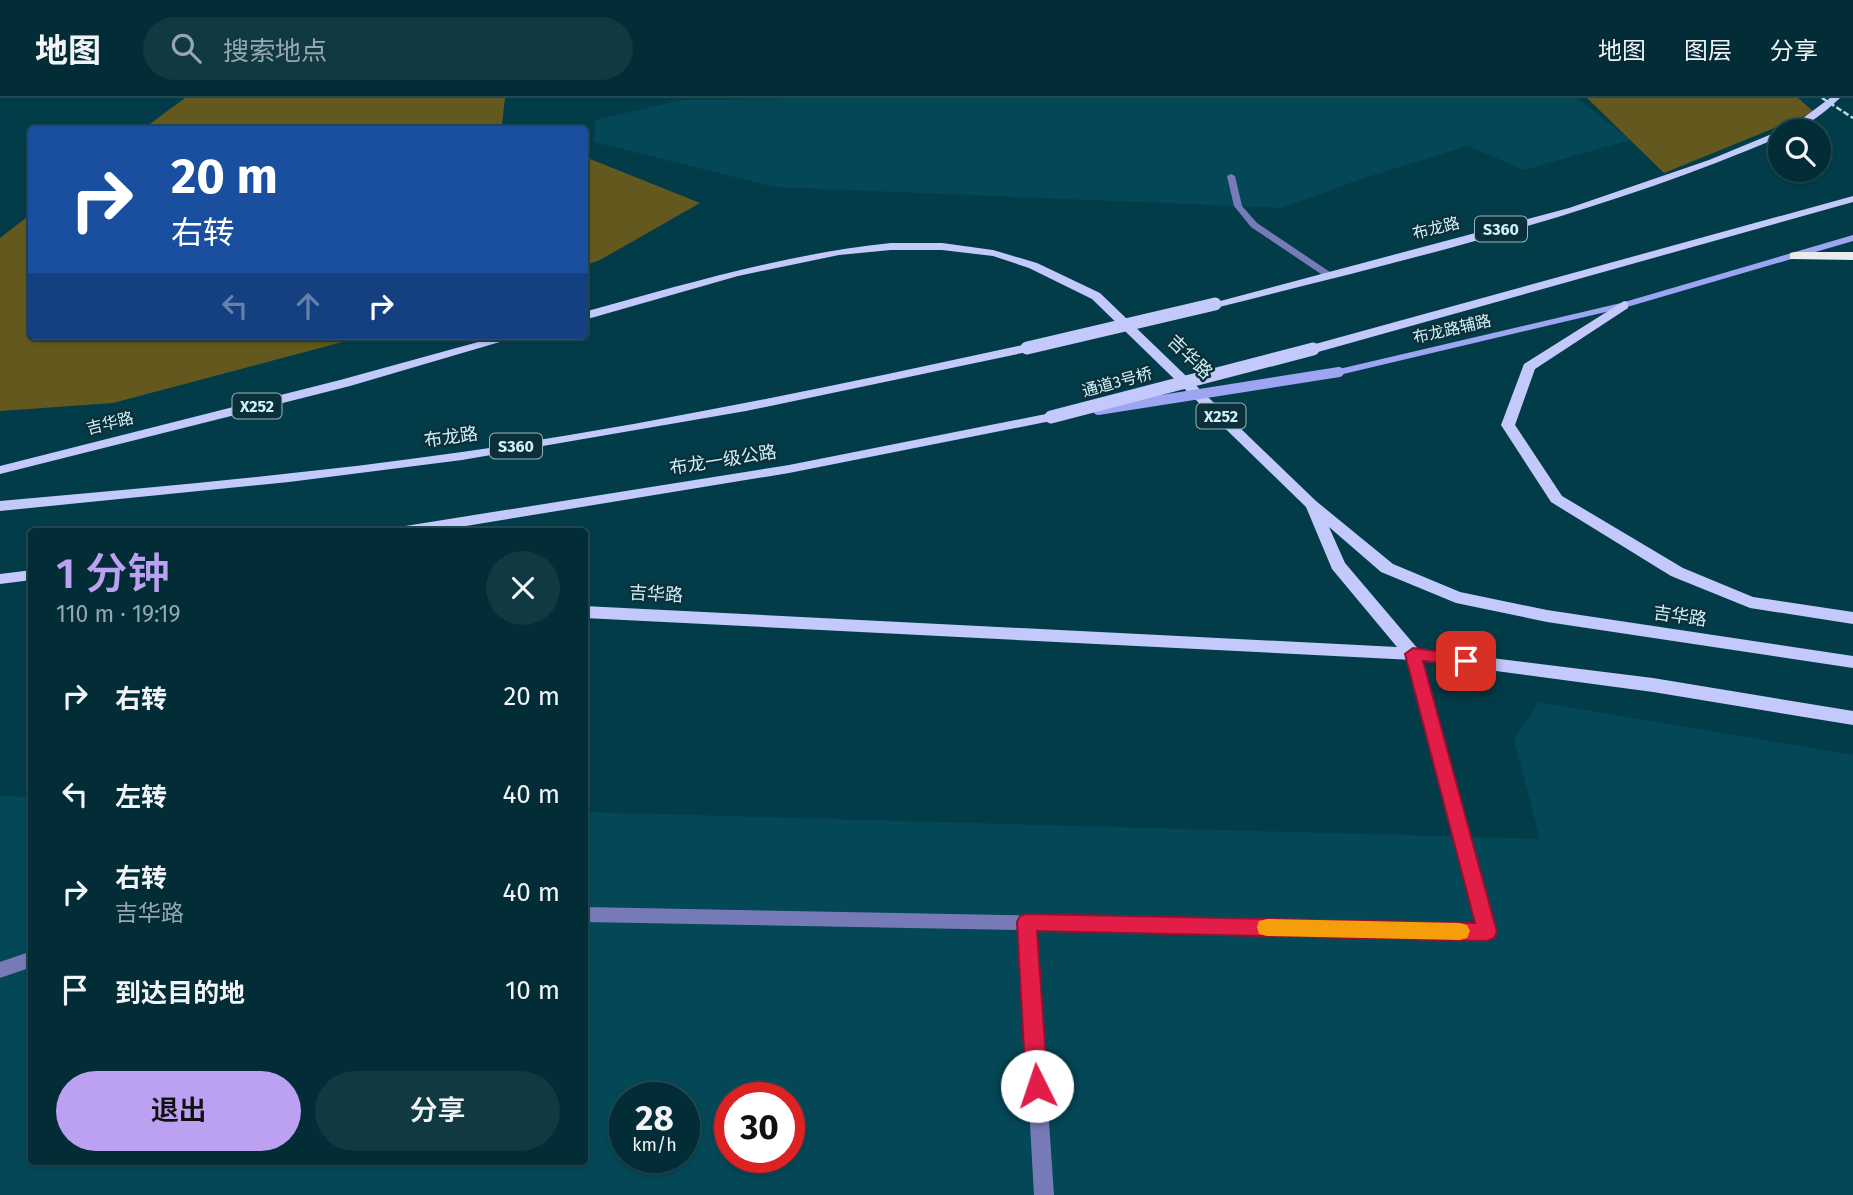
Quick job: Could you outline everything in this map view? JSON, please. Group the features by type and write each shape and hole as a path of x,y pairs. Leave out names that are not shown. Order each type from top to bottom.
{"highway":[{"path":"1795,256 1853,256"}],"main road":[{"name":"布龙路","path":"1807,119 1836,98"},
{"name":"布龙路","path":"0,506 255,482 462,456 836,389 1027,348 1215,303 1548,217 1653,186 1768,137"},
{"name":"通道3号桥","path":"1051,417 1313,349 1853,199"},
{"name":"布龙路辅路","path":"1051,417 1339,373 1624,304 1853,238"},
{"name":"吉华路","path":"588,316 799,259 861,249 910,246 993,253 1059,276 1096,296 1311,504 1387,568 1456,597 1558,618 1853,662"},
{"path":"1624,304 1529,367 1508,425 1556,499 1677,572 1750,602 1853,618"},
{"name":"吉华路","path":"0,470 332,386 499,340"},
{"name":"布龙一级公路","path":"423,528 789,469 1051,417"},
{"path":"1311,504 1338,565 1413,654"},
{"path":"0,580 28,576"},
{"path":"0,580 28,583"},
{"name":"吉华路","path":"588,612 1413,654 1653,685 1853,718"}],"street":[{"path":"1231,176 1238,206 1254,225 1327,274"},
{"path":"588,914 1487,932 1413,654"},
{"path":"1027,922 1044,1195"},
{"path":"0,970 28,960"}],"shaded area":[{"path":"185,98 505,98 502,124 508,126 147,126"},
{"path":"1577,98 1630,140 1524,170 1468,146 1364,178 1282,208 774,187 594,142 595,120 682,100"},
{"path":"1587,98 1798,98 1814,112 1797,119 1768,119 1768,131 1664,173"},
{"path":"588,159 700,203 600,260 588,264"},
{"path":"28,216 28,340 350,340 113,403 0,411 0,238"},
{"path":"1539,702 1853,755 1853,1195 0,1195 0,796 28,797 28,1165 588,1165 588,812 1540,839 1514,740"}],"railway":[{"path":"1822,98 1853,118"}],"slow traffic":[{"path":"1267,927 1460,931"}],"route":[{"path":"1037,1086 1027,922 1487,932 1413,654 1466,661"}]}
